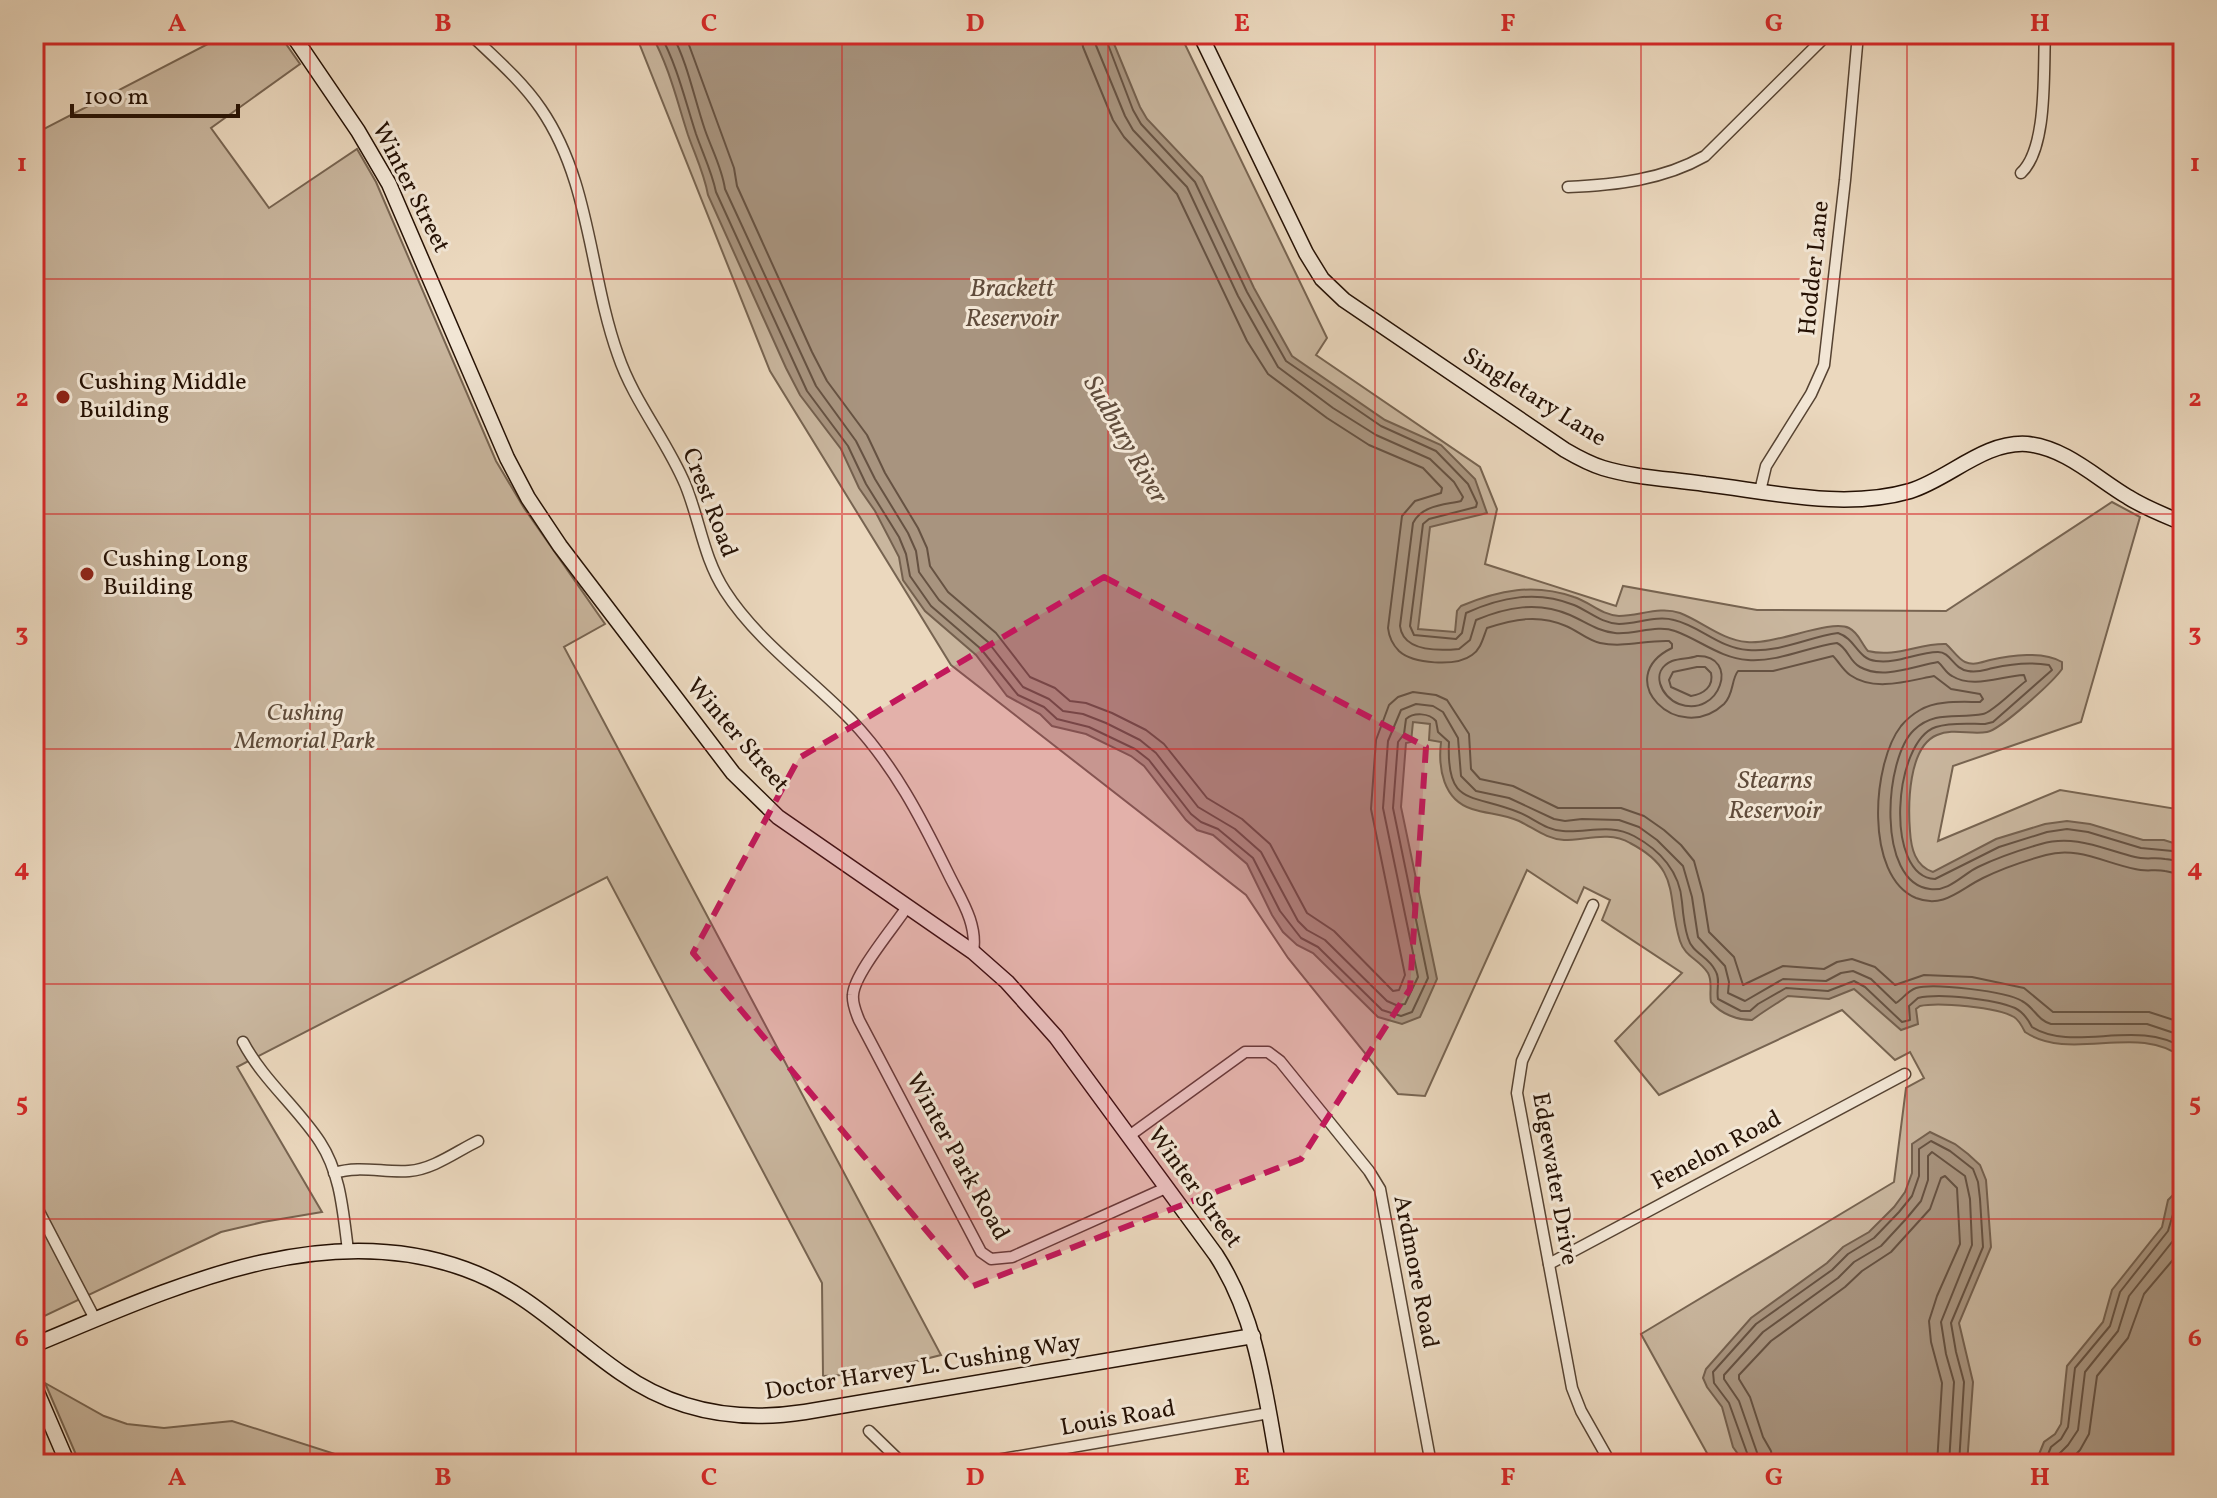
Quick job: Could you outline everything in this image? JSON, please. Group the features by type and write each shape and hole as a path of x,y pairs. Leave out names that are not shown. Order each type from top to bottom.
{"street":[{"name":"Winter Street","path":"292,34 346,112 389,184 507,458 528,498 560,546 694,725 747,788 794,829 973,952 1039,1016 1225,1268 1239,1295 1253,1336 1278,1464"},
{"name":"Crest Road","path":"470,34 541,109 566,157 578,189 601,298 618,356 643,410 684,482 707,555 719,581 746,618 852,721 896,777 923,823 967,913 974,930 973,952"},
{"name":"Singletary Lane","path":"1200,34 1313,267 1344,300 1565,450 1590,463 1632,474 1844,499 1893,495 1934,481 2000,448 2031,445 2066,457 2126,497 2183,523"},
{"path":"1568,187 1645,179 1683,168 1705,156 1828,34"},
{"name":"Hodder Lane","path":"1760,491 1766,466 1811,394 1824,365 1858,34"},
{"path":"2021,173 2032,160 2038,141 2045,34"},
{"name":"Edgewater Drive","path":"1593,905 1522,1061 1518,1083 1519,1103 1572,1388 1581,1411 1611,1464"},
{"name":"Winter Park Road","path":"907,907 860,974 853,992 853,1002 859,1020 981,1252 991,1259 1012,1257 1168,1187"},
{"path":"243,1042 261,1071 321,1143 341,1197 348,1250"},
{"name":"Ardmore Road","path":"1129,1136 1245,1052 1268,1052 1280,1061 1371,1173 1380,1189 1431,1464"},
{"name":"Fenelon Road","path":"1549,1264 1905,1074"},
{"path":"334,1173 364,1168 419,1170 478,1141"},
{"path":"34,1202 95,1319"},
{"name":"Doctor Harvey L. Cushing Way","path":"34,1345 163,1292 228,1271 292,1257 348,1250 421,1257 479,1275 524,1297 645,1389 687,1406 743,1417 795,1413 1253,1336"},
{"path":"34,1385 68,1464"},
{"name":"Louis Road","path":"974,1464 1269,1413"},
{"path":"869,1431 903,1464"}],"highlighted area":[{"path":"1104,577 1426,747 1410,989 1301,1159 973,1286 693,953 799,758"}],"green space":[{"name":"Cushing Memorial Park","path":"227,34 279,34 300,64 211,128 269,208 357,149 376,182 496,461 524,508 605,624 564,647 941,1355 866,1374 823,1376 822,1283 607,877 237,1067 322,1212 221,1232 34,1321 34,134"},
{"path":"624,34 1180,34 1327,338 1316,355 1480,467 1497,509 1485,564 1616,606 1623,586 1757,610 1946,611 2112,502 2140,517 2081,722 1953,766 1938,841 2060,790 2183,810 2183,1464 1713,1464 1641,1334 1894,1182 1906,1088 1924,1078 1910,1052 1895,1060 1842,1010 1659,1095 1615,1041 1682,973 1602,920 1610,900 1584,887 1577,903 1527,870 1425,1096 1398,1094 1288,958 1246,895 951,665 770,371 639,43"},
{"path":"45,1383 104,1416 127,1424 164,1428 232,1421 366,1464 80,1464"}],"water":[{"name":"Brackett Reservoir","path":"651,34 1110,34 1140,107 1147,119 1202,177 1254,288 1292,356 1385,420 1441,445 1475,479 1487,513 1430,527 1418,629 1455,632 1457,611 1461,606 1503,592 1531,589 1574,597 1619,616 1657,611 1680,613 1738,641 1759,642 1840,626 1855,633 1868,651 1878,653 1946,644 1962,661 1972,664 2027,655 2046,656 2062,662 2062,669 2048,684 1994,729 1981,733 1943,733 1927,742 1915,764 1910,792 1909,820 1913,850 1918,861 1933,872 1996,839 2045,824 2067,821 2090,824 2143,840 2164,840 2183,846 2183,1058 2165,1048 2146,1043 2063,1044 2043,1041 2025,1032 2019,1021 2006,1013 1967,1006 1920,1006 1916,1009 1918,1024 1901,1030 1854,989 1829,999 1788,996 1752,1020 1730,1016 1711,1002 1708,973 1682,946 1669,885 1658,863 1622,839 1558,839 1513,819 1462,805 1444,782 1440,762 1441,742 1429,740 1430,724 1413,722 1411,742 1406,743 1401,807 1437,979 1420,1017 1402,1024 1378,1017 1313,953 1297,945 1283,932 1247,864 1213,835 1197,830 1186,820 1144,766 1131,756 1086,734 1052,726 1040,714 1007,696 976,655 925,611 903,580 899,557 859,488 841,449 800,395 786,368 708,195 668,71"},
{"path":"1930,1132 1968,1154 1980,1165 1986,1180 1991,1247 1959,1323 1973,1382 1967,1464 1745,1464 1733,1447 1722,1407 1703,1378 1706,1369 1751,1318 1827,1263 1843,1247 1869,1232 1894,1207 1905,1192 1912,1173 1912,1144"},
{"path":"2183,1185 2183,1464 2035,1464 2044,1442 2055,1434 2061,1424 2067,1366 2103,1322 2112,1290 2162,1227 2168,1200"}],"place":[{"name":"Cushing Middle Building","path":"63,397"},
{"name":"Cushing Long Building","path":"87,574"}],"water label":[{"name":"Sudbury River","path":"1125,440"},
{"name":"Stearns Reservoir","path":"1775,796"}]}
